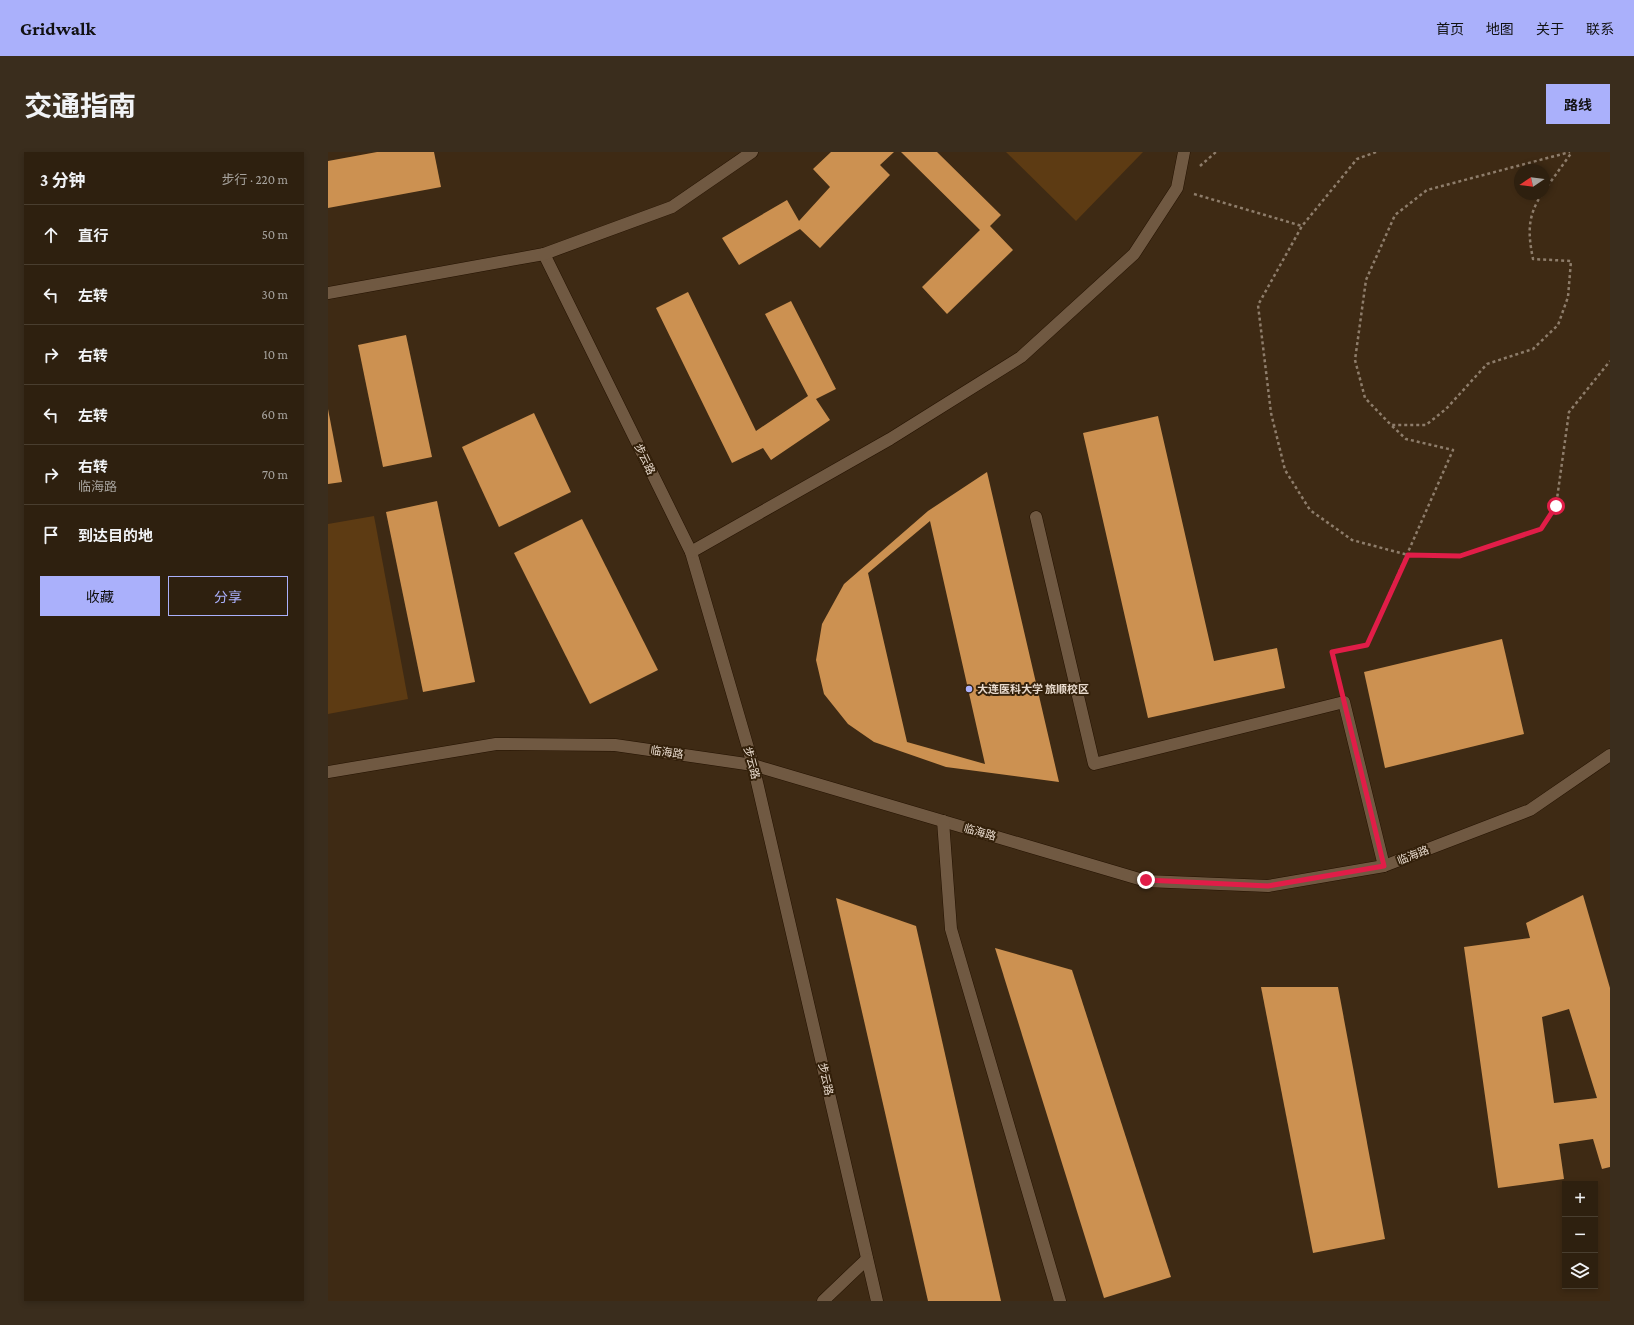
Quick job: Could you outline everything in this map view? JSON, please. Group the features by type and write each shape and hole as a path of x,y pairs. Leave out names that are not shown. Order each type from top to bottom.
{"street":[{"path":"328,293 544,254 672,207 752,152"},
{"path":"691,552 890,439 1020,357 1134,254 1177,188 1184,152"},
{"name":"步云路","path":"544,254 691,552 753,765 877,1301"},
{"path":"1036,517 1094,764 1344,702 1384,866"},
{"name":"临海路","path":"328,772 496,744 614,745 753,765 1146,880 1268,886 1384,866 1530,810 1610,755"},
{"path":"943,821 951,929 1060,1301"},
{"path":"823,1301 867,1259"}],"path":[{"path":"1376,152 1357,159 1302,226 1258,305 1271,412 1285,470 1310,510 1352,540 1408,555 1460,556 1541,529 1556,506 1569,412 1610,361"},
{"path":"1550,183 1571,152"},
{"path":"1344,702 1332,652 1367,645 1453,450 1406,439 1391,426 1366,398 1355,360 1366,280 1395,215 1427,190 1571,152"},
{"path":"1177,188 1302,226"},
{"path":"1391,426 1426,425 1446,409 1487,364 1533,349 1558,325 1568,297 1571,261 1533,259 1528,234 1535,204 1538,200"}],"shaded area":[{"path":"1006,152 1143,152 1076,221"},
{"path":"374,516 408,699 328,714 328,524"}],"building":[{"path":"377,152 434,152 441,187 328,208 328,161"},
{"path":"831,152 894,152 880,165 890,175 820,248 800,229 739,265 722,238 787,200 799,221 830,187 813,169"},
{"path":"901,152 937,152 1001,215 990,226 1013,250 947,314 922,287 980,230"},
{"path":"688,292 756,431 808,396 765,314 791,301 836,389 816,399 830,420 771,460 763,448 732,463 656,308"},
{"path":"406,335 432,457 383,467 358,345"},
{"path":"328,409 342,482 328,484"},
{"path":"534,413 571,492 499,527 462,447"},
{"path":"1158,416 1214,661 1277,648 1285,688 1148,718 1083,433"},
{"path":"987,472 1059,782 946,767 874,742 848,724 824,694 816,660 822,624 844,584 928,511","holes":["930,521 985,764 907,742 868,573"]},
{"path":"437,501 475,682 423,692 386,512"},
{"path":"582,519 658,670 590,704 514,553"},
{"path":"1502,639 1524,734 1385,768 1364,672"},
{"path":"1583,895 1610,988 1610,1167 1602,1169 1593,1139 1559,1144 1564,1179 1498,1188 1464,947 1530,938 1526,923","holes":["1569,1009 1597,1098 1554,1103 1542,1017"]},
{"path":"836,898 916,926 1001,1301 928,1301"},
{"path":"995,948 1072,970 1171,1277 1104,1298"},
{"path":"1261,987 1338,987 1385,1239 1313,1253"}],"place":[{"name":"大连医科大学 旅顺校区","path":"969,689"}],"route":[{"path":"1146,880 1268,886 1384,866 1332,652 1367,645 1408,555 1460,556 1541,529 1556,506"}]}
